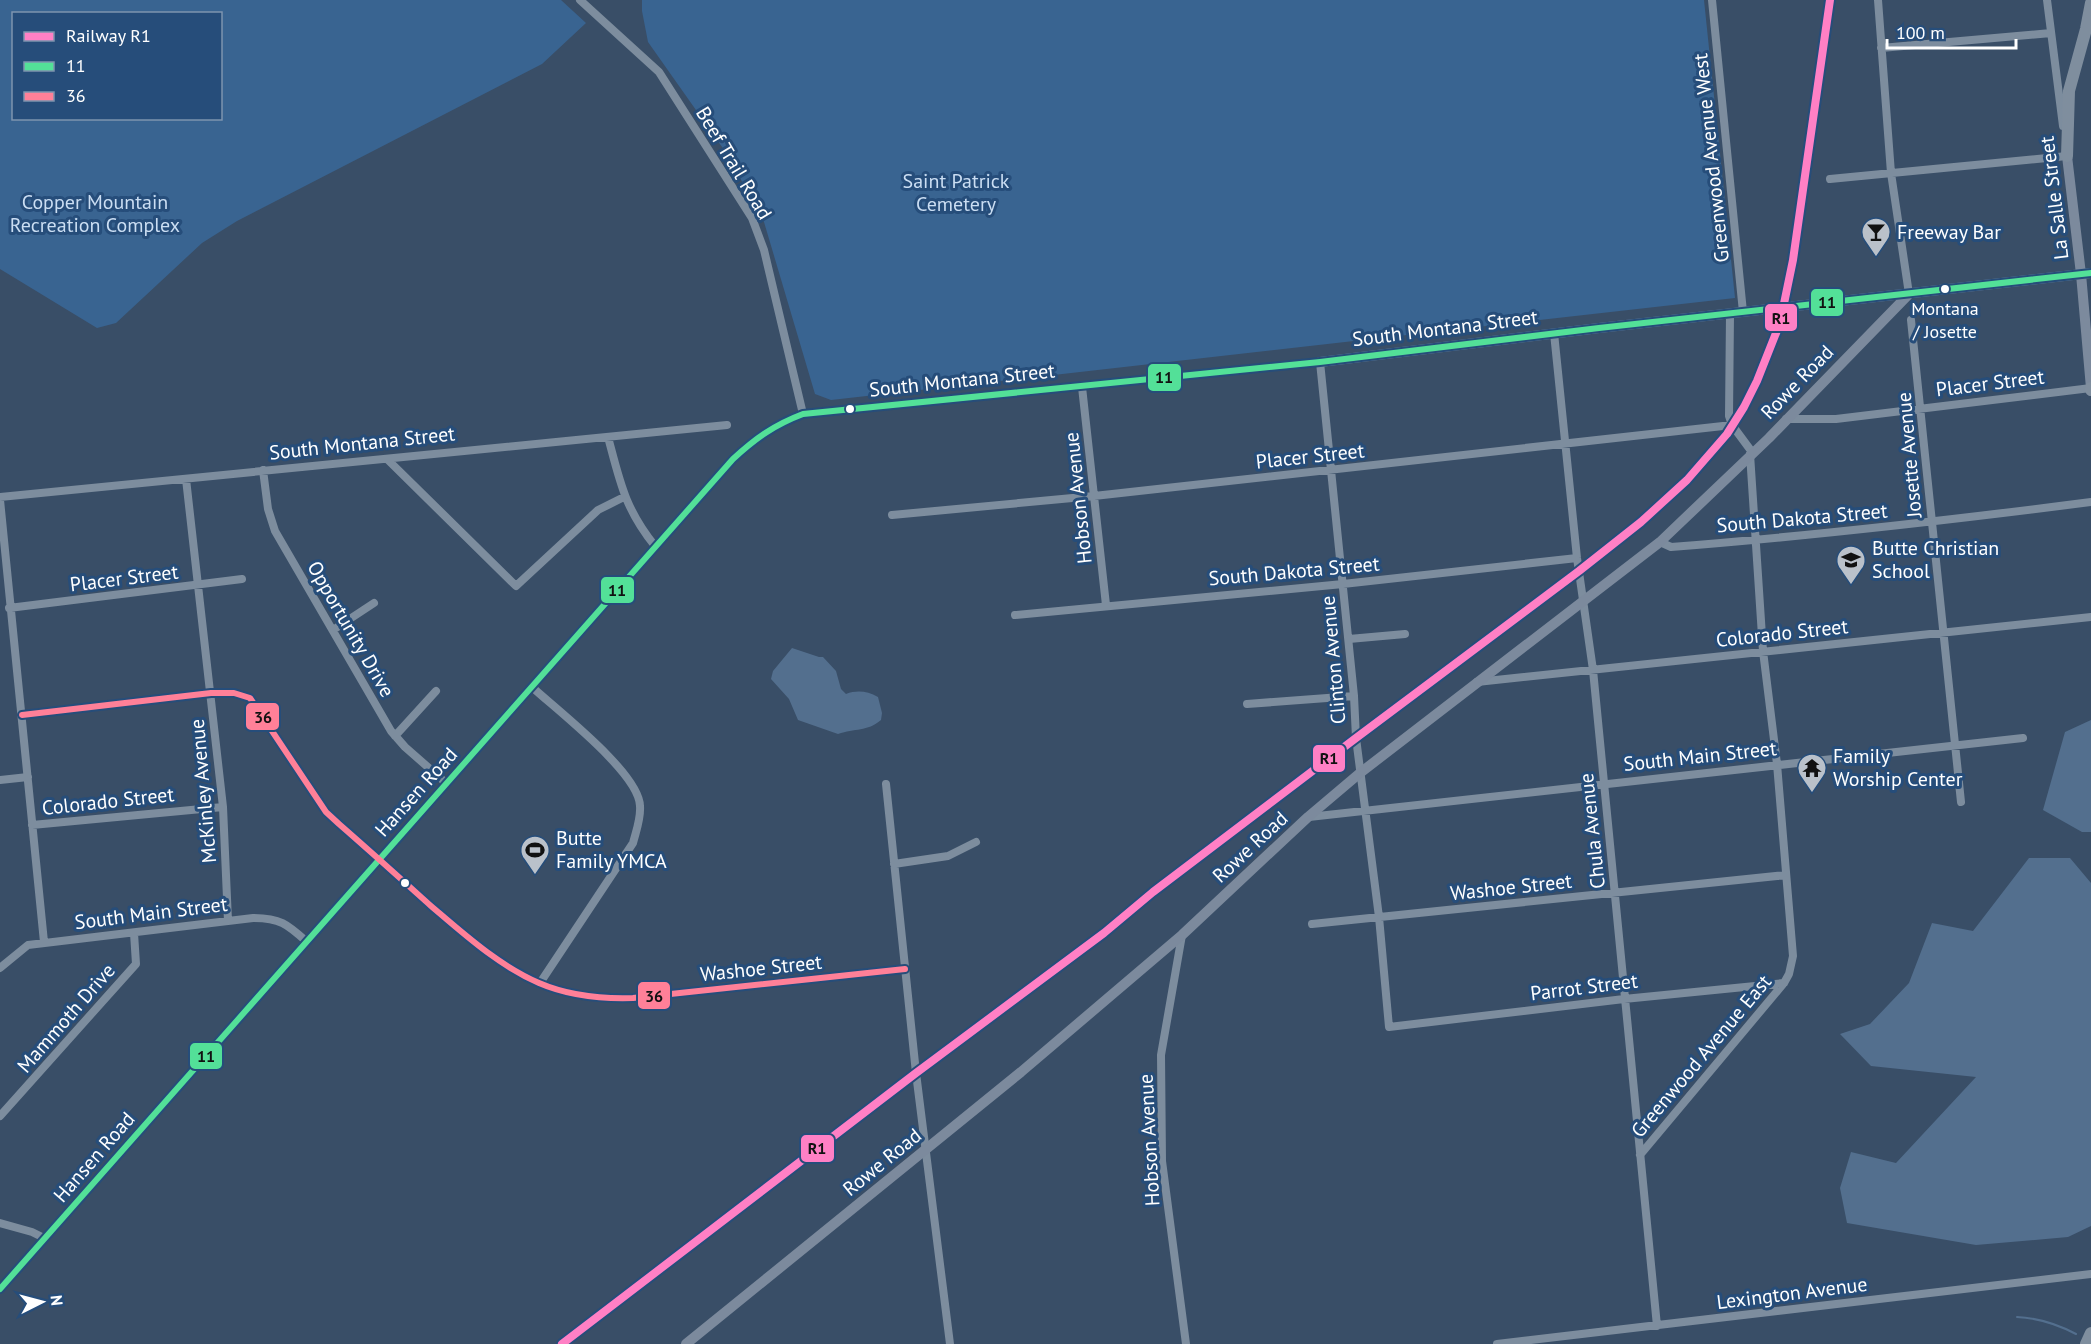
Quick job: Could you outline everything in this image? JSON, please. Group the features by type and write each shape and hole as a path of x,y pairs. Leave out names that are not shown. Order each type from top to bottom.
{"highway":[{"path":"2067,156 2069,91 2091,3"},
{"path":"2086,1344 2091,1333"}],"main road":[{"name":"La Salle Street","path":"2067,156 2086,273 2091,390"},
{"name":"South Montana Street","path":"1320,362 2086,273"},
{"name":"Rowe Road","path":"686,1344 926,1150 1182,935 1308,817 1360,773 1660,542 1909,294"}],"street":[{"name":"Beef Trail Road","path":"580,0 659,72 752,218 764,250 803,414"},
{"name":"Greenwood Avenue West","path":"1712,0 1743,312"},
{"path":"1878,0 1891,172 1909,294"},
{"name":"La Salle Street","path":"2047,0 2067,156"},
{"path":"1881,48 2051,33"},
{"path":"1830,179 2067,156"},
{"path":"1730,314 1730,416 1732,425 1751,453 1764,651 1777,764"},
{"name":"Josette Avenue","path":"1911,320 1922,408 1961,802"},
{"name":"Chula Avenue","path":"1554,333 1577,558 1593,670 1658,1326"},
{"name":"South Montana Street","path":"803,414 1320,362"},
{"name":"Clinton Avenue","path":"1320,362 1349,639 1360,773 1379,917 1389,1027"},
{"name":"Hobson Avenue","path":"1082,387 1106,605"},
{"name":"Placer Street","path":"1786,419 1836,419 2091,390"},
{"name":"Hansen Road","path":"0,1289 378,858 733,459 756,438 803,414"},
{"name":"South Montana Street","path":"0,499 263,470 727,425"},
{"name":"Placer Street","path":"892,515 1094,496 1732,425"},
{"path":"608,437 624,497 640,528 655,546"},
{"path":"387,459 516,586 598,510 624,497"},
{"name":"Opportunity Drive","path":"263,470 268,508 275,531 395,736 446,783"},
{"name":"McKinley Avenue","path":"186,479 223,807 228,921"},
{"path":"0,499 9,608 44,942"},
{"name":"South Dakota Street","path":"1660,542 1671,547 1755,540 1932,522 2091,502"},
{"name":"South Dakota Street","path":"1015,615 1343,584 1577,558"},
{"name":"Placer Street","path":"9,608 242,579"},
{"path":"333,630 374,603"},
{"name":"Colorado Street","path":"1476,682 2091,617"},
{"path":"1349,639 1405,634"},
{"path":"532,687 617,765 632,783 640,805 638,826 633,843 540,983"},
{"path":"395,736 436,692"},
{"path":"22,715 211,693 234,693 250,698 326,812 378,858"},
{"path":"1247,704 1354,696"},
{"name":"South Main Street","path":"1308,817 2023,738"},
{"name":"Greenwood Avenue East","path":"1640,1155 1784,983 1789,974 1793,956 1777,764"},
{"path":"0,780 28,777"},
{"path":"885,784 950,1344"},
{"name":"Colorado Street","path":"32,825 223,807"},
{"path":"894,864 948,856 976,842"},
{"name":"Washoe Street","path":"378,858 461,932 501,963 540,983 600,999 633,998 905,969"},
{"name":"Washoe Street","path":"1311,924 1786,875"},
{"name":"South Main Street","path":"0,968 28,945 228,921 272,918 286,923 306,941"},
{"name":"Mammoth Drive","path":"0,1116 136,964 134,933"},
{"name":"Hobson Avenue","path":"1182,935 1161,1055 1162,1161 1186,1344"},
{"name":"Parrot Street","path":"1389,1027 1624,999 1784,983"},
{"path":"0,1223 32,1232 44,1239"},
{"name":"Lexington Avenue","path":"1497,1344 1568,1340 1658,1326 2088,1275"}],"green space":[{"name":"Copper Mountain Recreation Complex","path":"0,0 561,0 586,23 542,64 237,221 202,243 116,323 97,328 0,269"},
{"name":"Saint Patrick Cemetery","path":"642,0 1704,0 1735,298 831,400 815,394 764,222 727,154 648,42"}],"shaded area":[{"path":"792,648 823,657 836,671 841,689 846,694 862,692 878,697 882,713 881,720 866,728 838,734 798,720 789,699 771,679 773,671"},
{"path":"2091,720 2091,832 2082,832 2043,810 2065,732"},
{"path":"2029,858 2070,858 2091,883 2091,1226 2068,1237 1976,1245 1847,1223 1840,1188 1851,1152 1896,1163 1976,1077 1871,1066 1840,1034 1870,1024 1909,983 1932,923 1973,931"}],"waterway":[{"path":"2017,1317 2048,1322 2076,1334"}],"rail line":[{"name":"R1","path":"562,1344 916,1073 1104,933 1153,892 1579,571 1641,522 1687,480 1727,434 1744,407 1780,323 1793,260 1830,0"}],"transit line":[{"name":"11","path":"0,1289 733,459 758,438 783,423 803,414 1320,362 2091,273"},
{"name":"36","path":"22,715 211,693 234,693 250,698 326,812 482,949 524,976 562,991 597,997 633,998 905,969"}],"place":[{"name":"Freeway Bar","path":"1876,258"},
{"name":"Montana / Josette","path":"1945,289"},
{"name":"Butte Christian School","path":"1851,586"},
{"name":"Family Worship Center","path":"1812,794"},
{"name":"Butte Family YMCA","path":"535,876"}]}
